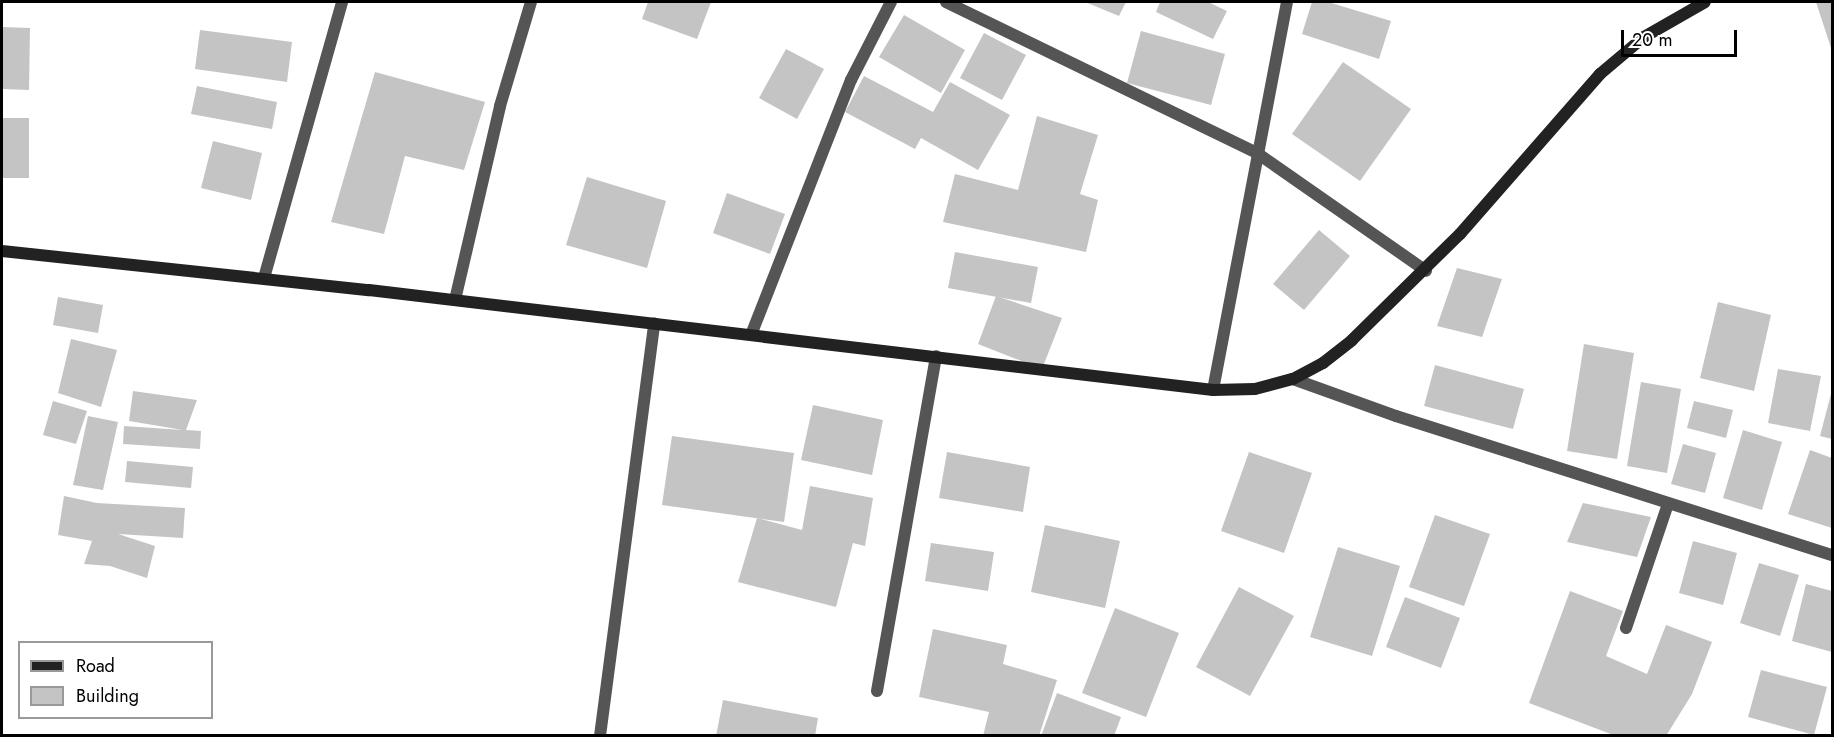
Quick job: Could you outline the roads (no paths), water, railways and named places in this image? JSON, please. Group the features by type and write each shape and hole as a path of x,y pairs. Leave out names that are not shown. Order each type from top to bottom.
{"street":[{"path":"264,278 342,2"},
{"path":"455,300 500,106 531,2"},
{"path":"751,335 851,81 891,2"},
{"path":"946,2 1257,153 1426,271"},
{"path":"1213,390 1287,2"},
{"path":"2,251 264,278 1213,390 1255,389 1293,379 1323,363 1352,340 1426,271 1600,74 1644,37 1705,2"},
{"path":"600,735 654,324"},
{"path":"877,691 936,356"},
{"path":"1293,379 1668,504 1833,555"},
{"path":"1626,628 1668,504"}]}
